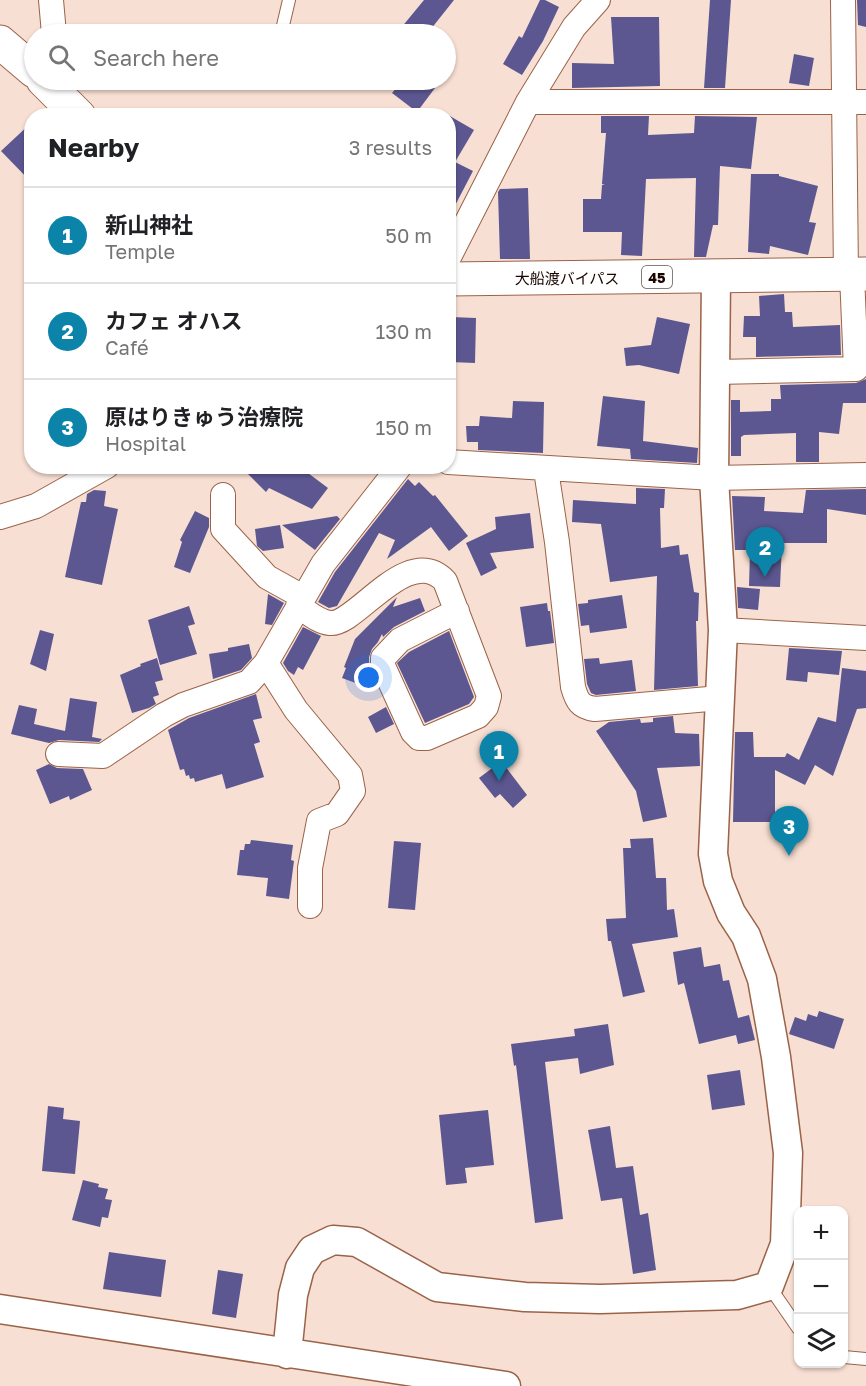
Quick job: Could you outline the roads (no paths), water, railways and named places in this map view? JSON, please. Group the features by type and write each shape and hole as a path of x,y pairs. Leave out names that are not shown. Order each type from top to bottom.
{"highway":[{"path":"0,42 24,62"},
{"path":"54,90 71,108"},
{"name":"大船渡バイパス","path":"456,279 855,275"}],"street":[{"path":"51,0 53,24"},
{"path":"456,243 528,102 574,27 598,0"},
{"path":"715,372 856,369 855,101 843,0"},
{"path":"528,102 855,101"},
{"path":"287,1354 293,1295 300,1268 312,1250 333,1239 357,1242 438,1287 525,1296 600,1299 737,1295 769,1286 785,1244 788,1153 776,1057 762,979 746,936 731,913 718,882 713,854 723,630 714,478 716,277"},
{"path":"456,463 546,470 714,478 866,475"},
{"path":"546,470 576,700 585,707 595,709 720,698"},
{"path":"0,518 36,506 93,474"},
{"path":"58,754 103,756 183,705 249,682 266,663 323,564 394,474"},
{"path":"223,495 223,530 267,577 301,601 321,621 333,624 344,619 385,585 413,572 426,571 440,575 446,581 489,696 486,708 478,717 426,738 419,738 413,732 383,666 383,658 400,640 457,611"},
{"path":"723,630 866,638"},
{"path":"266,663 296,710 350,776 352,791 337,814 319,821 310,868 310,906"},
{"path":"0,1309 506,1386"}],"lane":[{"path":"283,24 289,0"},
{"path":"769,1286 794,1322"},
{"path":"848,1357 866,1359"}],"place":[{"name":"カフェ オハス","path":"765,577"},
{"name":"新山神社","path":"499,781"},
{"name":"原はりきゅう治療院","path":"789,856"}]}
